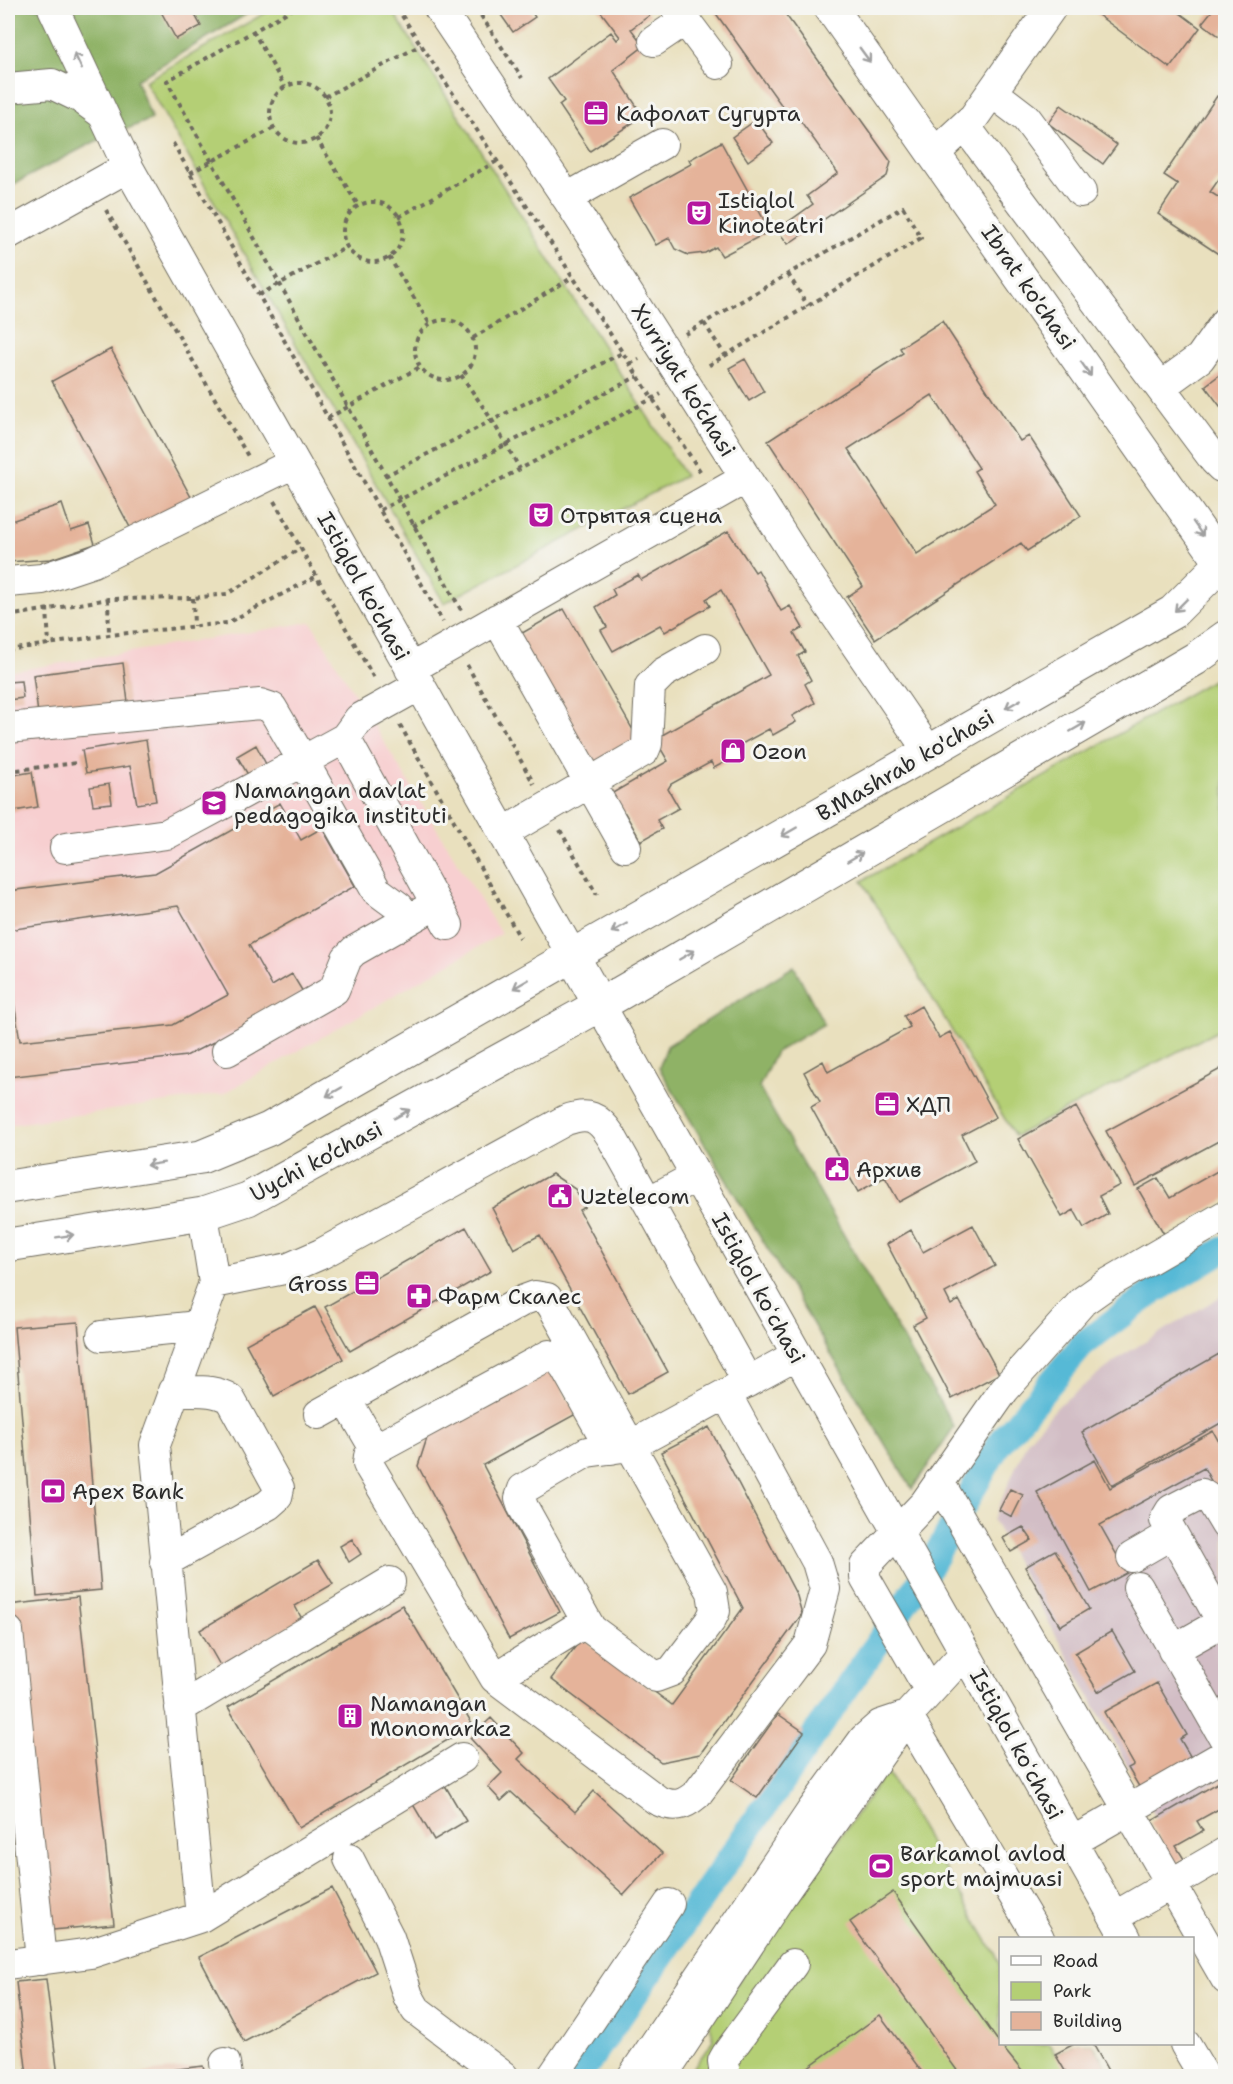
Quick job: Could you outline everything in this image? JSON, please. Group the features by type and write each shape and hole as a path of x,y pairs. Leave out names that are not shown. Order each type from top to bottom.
{"main road":[{"name":"Ibrat ko'chasi","path":"831,8 1224,564"},
{"name":"B.Mashrab ko'chasi","path":"572,955 1173,612 1224,564"},
{"path":"600,1005 1195,659 1226,637"},
{"path":"8,1187 201,1157 269,1129 572,955"},
{"name":"Istiqlol ko'chasi","path":"572,955 600,1005"},
{"name":"Uychi ko’chasi","path":"8,1245 203,1214 248,1199 600,1005"}],"street":[{"name":"Istiqlol ko'chasi","path":"53,8 128,167 572,955"},
{"name":"Xurriyat ko‘chasi","path":"439,8 567,198 798,560 929,752"},
{"path":"935,153 965,126 1051,8"},
{"path":"654,41 681,14 718,64"},
{"path":"8,88 52,84 81,98 103,114"},
{"path":"992,92 1026,118 1081,192"},
{"path":"965,126 1215,461 1221,467 1226,467"},
{"path":"567,198 662,144"},
{"path":"8,234 128,167"},
{"path":"1160,387 1200,358 1226,321"},
{"path":"8,582 42,579 93,562 262,481 294,463"},
{"path":"65,848 167,834 188,825 345,738 359,719 388,703 455,643 746,478"},
{"path":"497,619 626,847"},
{"path":"503,832 644,751 647,744 650,686 663,673 705,649"},
{"path":"8,728 260,704 272,708 376,890 399,907 407,921"},
{"path":"227,1051 334,990 347,958 354,951 407,921 442,915 345,738"},
{"name":"Istiqlol koʻchasi","path":"600,1005 1120,1928"},
{"path":"214,1283 289,1268 321,1254 580,1115 592,1115 602,1122 648,1202 737,1388 817,1562 825,1589 810,1644 697,1794 685,1804 671,1806 657,1800 495,1678 371,1472 369,1456 375,1449 549,1355 558,1358 620,1447 712,1592 715,1611 672,1671 656,1677 591,1629 586,1622 520,1498 523,1489 587,1452 620,1447 737,1388 797,1355"},
{"path":"648,1202 696,1176"},
{"path":"201,1917 155,1445 214,1283 203,1214"},
{"path":"930,1691 865,1578 865,1566 898,1535 942,1487 1004,1390 1083,1301 1107,1284 1226,1215"},
{"path":"319,1414 535,1296 547,1298 553,1307 620,1447"},
{"path":"102,1336 198,1326"},
{"path":"165,1562 268,1505 277,1497 279,1488 230,1399 223,1393 173,1391"},
{"path":"346,1398 375,1449"},
{"path":"942,1487 1226,1979"},
{"path":"1173,1650 1224,1621 1172,1534 1165,1520 1166,1515 1202,1494 1211,1500 1226,1525"},
{"path":"1132,1557 1172,1534"},
{"path":"180,1708 390,1582"},
{"path":"1138,1587 1226,1741"},
{"path":"495,1678 586,1622"},
{"path":"8,1648 41,1960"},
{"path":"662,2076 780,1896 907,1716 965,1653"},
{"path":"907,1716 1038,1937"},
{"path":"633,2076 813,1809 864,1738 880,1725 907,1716"},
{"path":"1072,1842 1226,1754"},
{"path":"8,1964 91,1953 201,1917 462,1758"},
{"path":"1120,1928 1172,1885 1226,1852"},
{"path":"349,1858 398,1956 408,1996 416,2010 503,2076"},
{"path":"554,2076 669,1904"},
{"path":"725,2076 723,2061 727,2054 793,1964"},
{"path":"1186,2045 1204,2076"}],"path":[{"path":"294,8 167,81 461,610"},
{"path":"397,8 704,477"},
{"path":"253,31 285,87"},
{"path":"325,97 421,45"},
{"path":"304,83 314,86 325,97 330,111 328,122 316,138 308,142 288,141 274,129 270,120 272,101 285,87 304,83"},
{"path":"190,173 274,129"},
{"path":"316,138 358,205"},
{"path":"173,143 597,895"},
{"path":"399,217 497,161"},
{"path":"92,186 317,576 520,938"},
{"path":"378,202 387,205 399,217 403,231 402,240 389,256 371,262 362,260 347,247 343,229 345,219 358,205 378,202"},
{"path":"413,526 653,399 921,238 903,207 630,364"},
{"path":"259,295 347,247"},
{"path":"389,256 430,324"},
{"path":"788,274 808,306"},
{"path":"472,338 573,278"},
{"path":"450,320 459,323 472,338 473,358 461,375 443,380 434,378 420,367 415,347 422,330 430,324 450,320"},
{"path":"704,323 725,355"},
{"path":"385,476 622,352"},
{"path":"328,418 420,367"},
{"path":"461,375 492,420 520,469"},
{"path":"380,510 638,376"},
{"path":"8,616 108,599 193,598 227,594 301,548"},
{"path":"8,650 109,635 227,622 317,576"},
{"path":"193,598 194,626"},
{"path":"108,599 109,635"},
{"path":"47,608 49,645"},
{"path":"8,771 76,763"}],"shaded area":[{"name":"Namangan davlat pedagogika instituti","path":"311,622 501,934 223,1094 8,1125 8,672"},
{"path":"1225,1294 1225,1777 1156,1818 993,1520 1027,1441 1060,1404 1125,1354"}],"green space":[{"path":"8,8 257,8 136,80 152,119 94,142 8,187"},
{"path":"274,8 391,8 685,476 444,603 145,81"},
{"path":"1225,673 1225,1027 1015,1136 862,881"},
{"path":"794,966 824,1024 776,1052 759,1087 954,1427 912,1489 659,1068 667,1046"},
{"name":"Barkamol avlod sport majmuasi","path":"887,1771 999,1960 999,2045 1050,2045 1055,2054 1072,2045 1094,2045 1111,2076 687,2076 714,2040 709,2022"}],"building":[{"path":"159,8 191,8 201,26 176,39"},
{"path":"496,8 529,8 535,17 513,32"},
{"path":"598,8 644,8 650,15 631,29 644,46 613,70 643,116 590,151 559,105 564,101 548,79 611,32 617,40 620,37"},
{"path":"712,8 781,8 891,162 887,176 788,244 777,230 813,204 807,196 838,173 797,116 792,120"},
{"path":"1098,8 1173,8 1200,28 1170,68 1094,12"},
{"path":"1214,8 1226,8 1226,28 1219,36 1202,23"},
{"path":"1217,96 1226,102 1226,169 1210,192 1226,202 1226,259 1158,214 1178,184 1164,175"},
{"path":"1061,105 1117,145 1103,164 1048,123"},
{"path":"756,120 773,143 748,161 732,137"},
{"name":"Istiqlol Kinoteatri","path":"721,142 770,231 722,256 716,247 705,253 688,255 675,249 669,238 656,245 629,198 691,164 689,160"},
{"path":"942,321 1020,441 1029,436 1081,516 1027,551 1021,543 875,639 847,597 863,586 768,441 903,353 900,348","holes":["932,395 979,468 974,471 995,504 917,554 848,449"]},
{"path":"111,349 192,499 132,531 52,381"},
{"path":"745,359 764,392 749,401 729,368"},
{"path":"1226,370 1226,414 1205,386"},
{"path":"62,504 71,531 89,525 95,544 51,559 8,562 8,522"},
{"path":"728,531 755,572 758,570 781,611 790,606 803,628 794,633 805,652 798,656 811,680 805,684 815,703 792,716 796,722 773,735 769,729 736,747 740,754 714,768 711,762 671,784 668,789 679,808 657,820 662,829 641,841 625,813 616,818 604,798 668,761 655,739 769,675 721,590 706,599 710,606 665,632 660,625 613,651 601,630 607,627 596,607 615,595 612,589 638,575 641,580"},
{"path":"564,609 638,739 591,766 517,636"},
{"path":"123,663 128,702 39,721 33,675"},
{"path":"21,681 23,698 8,700 8,682"},
{"path":"146,740 156,801 137,804 130,766 86,773 82,750"},
{"path":"256,745 269,770 251,780 237,756"},
{"path":"32,772 38,807 8,812 8,776"},
{"path":"109,784 112,803 93,805 90,787"},
{"path":"280,803 301,840 322,828 355,886 249,945 272,986 292,974 303,992 253,1022 186,1056 8,1077 8,964 20,1041 173,1025 228,995 178,906 8,930 8,891 155,873"},
{"path":"921,1006 939,1038 950,1032 996,1117 962,1135 975,1161 899,1202 885,1177 858,1192 811,1107 820,1102 804,1072 823,1061 828,1072 910,1027 904,1016"},
{"path":"1226,1066 1226,1137 1135,1186 1106,1131"},
{"path":"1076,1107 1120,1185 1099,1196 1108,1214 1084,1228 1074,1210 1062,1217 1018,1139"},
{"path":"1226,1166 1226,1199 1164,1234 1138,1189 1158,1178 1170,1198"},
{"path":"552,1174 575,1189 585,1207 579,1210 668,1372 628,1394 540,1235 514,1249 492,1208"},
{"path":"973,1225 995,1266 945,1293 951,1305 959,1300 999,1374 952,1399 913,1325 926,1318 887,1244 911,1230 923,1252"},
{"path":"466,1227 491,1271 350,1351 325,1307"},
{"path":"315,1307 343,1359 274,1396 246,1344"},
{"path":"78,1322 101,1590 37,1596 14,1327"},
{"path":"1226,1350 1226,1420 1112,1485 1082,1432"},
{"path":"550,1367 576,1414 483,1465 560,1612 509,1639 418,1466 428,1435"},
{"path":"709,1427 797,1596 802,1614 700,1754 661,1762 551,1679 582,1638 672,1705 743,1608 661,1452"},
{"path":"1213,1431 1219,1442 1226,1439 1226,1508 1204,1468 1100,1525 1127,1573 1091,1592 1037,1492 1095,1460 1110,1488"},
{"path":"1010,1489 1023,1495 1012,1517 999,1510"},
{"path":"1023,1527 1032,1540 1011,1552 1003,1538"},
{"path":"352,1539 361,1554 349,1562 340,1546"},
{"path":"1055,1550 1089,1609 1060,1626 1025,1567"},
{"path":"318,1560 333,1584 295,1606 302,1619 221,1667 200,1630"},
{"path":"78,1597 114,1924 43,1931 8,1605"},
{"name":"Namangan Monomarkaz","path":"402,1605 473,1725 299,1828 228,1707"},
{"path":"1112,1631 1135,1671 1098,1692 1075,1653"},
{"path":"1157,1683 1187,1735 1180,1739 1193,1761 1141,1790 1128,1768 1134,1765 1104,1712"},
{"path":"778,1714 804,1732 757,1798 731,1780"},
{"path":"491,1718 524,1753 518,1759 575,1812 594,1791 662,1853 624,1895 511,1792 501,1801 488,1787 502,1773 470,1738"},
{"path":"1226,1778 1226,1805 1197,1821 1203,1831 1176,1846 1184,1859 1175,1864 1150,1822"},
{"path":"443,1782 466,1821 434,1840 411,1801"},
{"path":"332,1888 376,1972 244,2042 199,1957"},
{"path":"893,1892 999,2045 1026,2076 961,2076 850,1922"},
{"path":"46,1979 58,2076 27,2076 16,1982"},
{"path":"880,2015 925,2076 796,2076"},
{"path":"1072,2045 1094,2045 1111,2076 1068,2076 1055,2054"},
{"path":"203,2066 205,2076 129,2076 129,2075"}],"waterway":[{"path":"579,2076 924,1576 998,1445 1084,1343 1153,1292 1226,1248"}],"place":[{"name":"Кафолат Сугурта","path":"596,113"},
{"name":"Istiqlol Kinoteatri","path":"699,213"},
{"name":"Отрытая сцена","path":"541,515"},
{"name":"Ozon","path":"733,751"},
{"name":"Namangan davlat pedagogika instituti","path":"214,803"},
{"name":"ХДП","path":"887,1104"},
{"name":"Архив","path":"837,1169"},
{"name":"Uztelecom","path":"560,1196"},
{"name":"Gross","path":"367,1283"},
{"name":"Фарм Скалес","path":"419,1296"},
{"name":"Apex Bank","path":"53,1491"},
{"name":"Namangan Monomarkaz","path":"350,1716"},
{"name":"Barkamol avlod sport majmuasi","path":"881,1866"}]}
